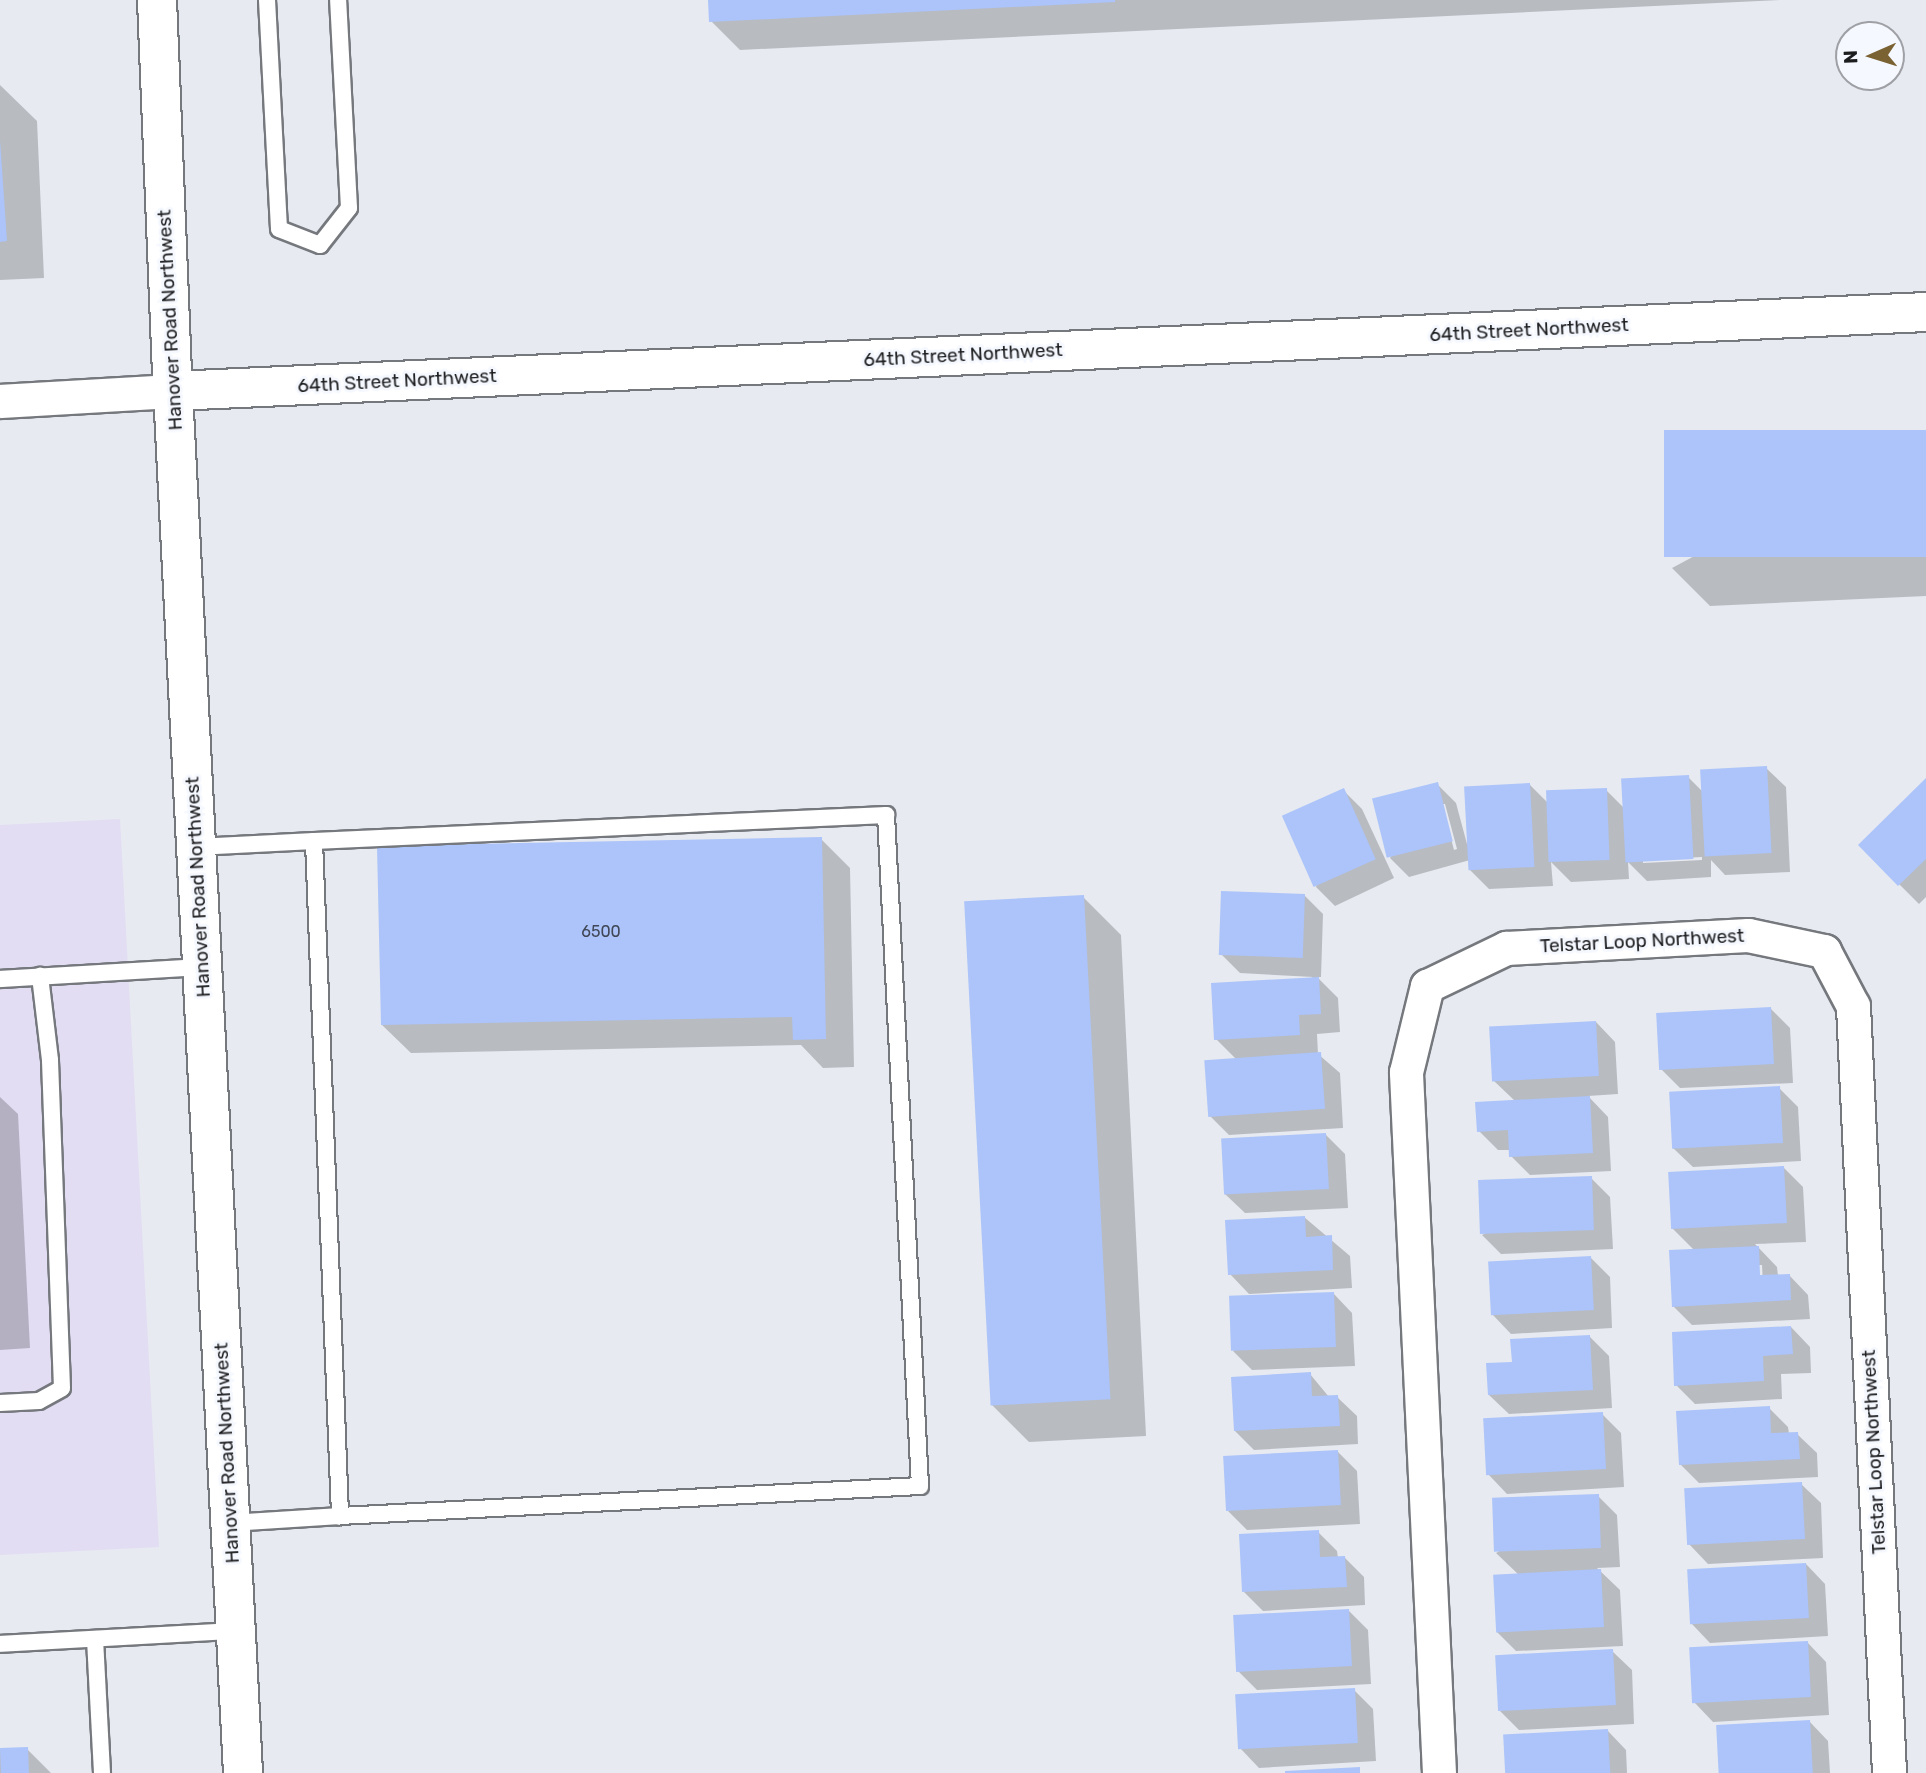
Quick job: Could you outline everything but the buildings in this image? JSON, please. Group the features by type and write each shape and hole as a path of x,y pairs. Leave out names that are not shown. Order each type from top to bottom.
{"street":[{"name":"Hanover Road Northwest","path":"156,0 173,391 243,1773"},
{"name":"64th Street Northwest","path":"0,401 1926,312"},
{"name":"Telstar Loop Northwest","path":"1439,1773 1406,1072 1427,986 1507,948 1748,935 1824,951 1853,1006 1889,1773"}],"lane":[{"path":"267,0 279,229 320,245 349,208 338,0"},
{"path":"196,847 886,815 920,1486 230,1524"},
{"path":"314,841 340,1516"},
{"path":"0,979 202,967"},
{"path":"0,1403 39,1401 62,1388 50,1060 40,976"},
{"path":"0,1644 236,1631"},
{"path":"95,1639 102,1773"}],"shaded area":[{"path":"120,819 159,1547 0,1555 0,825"}]}
